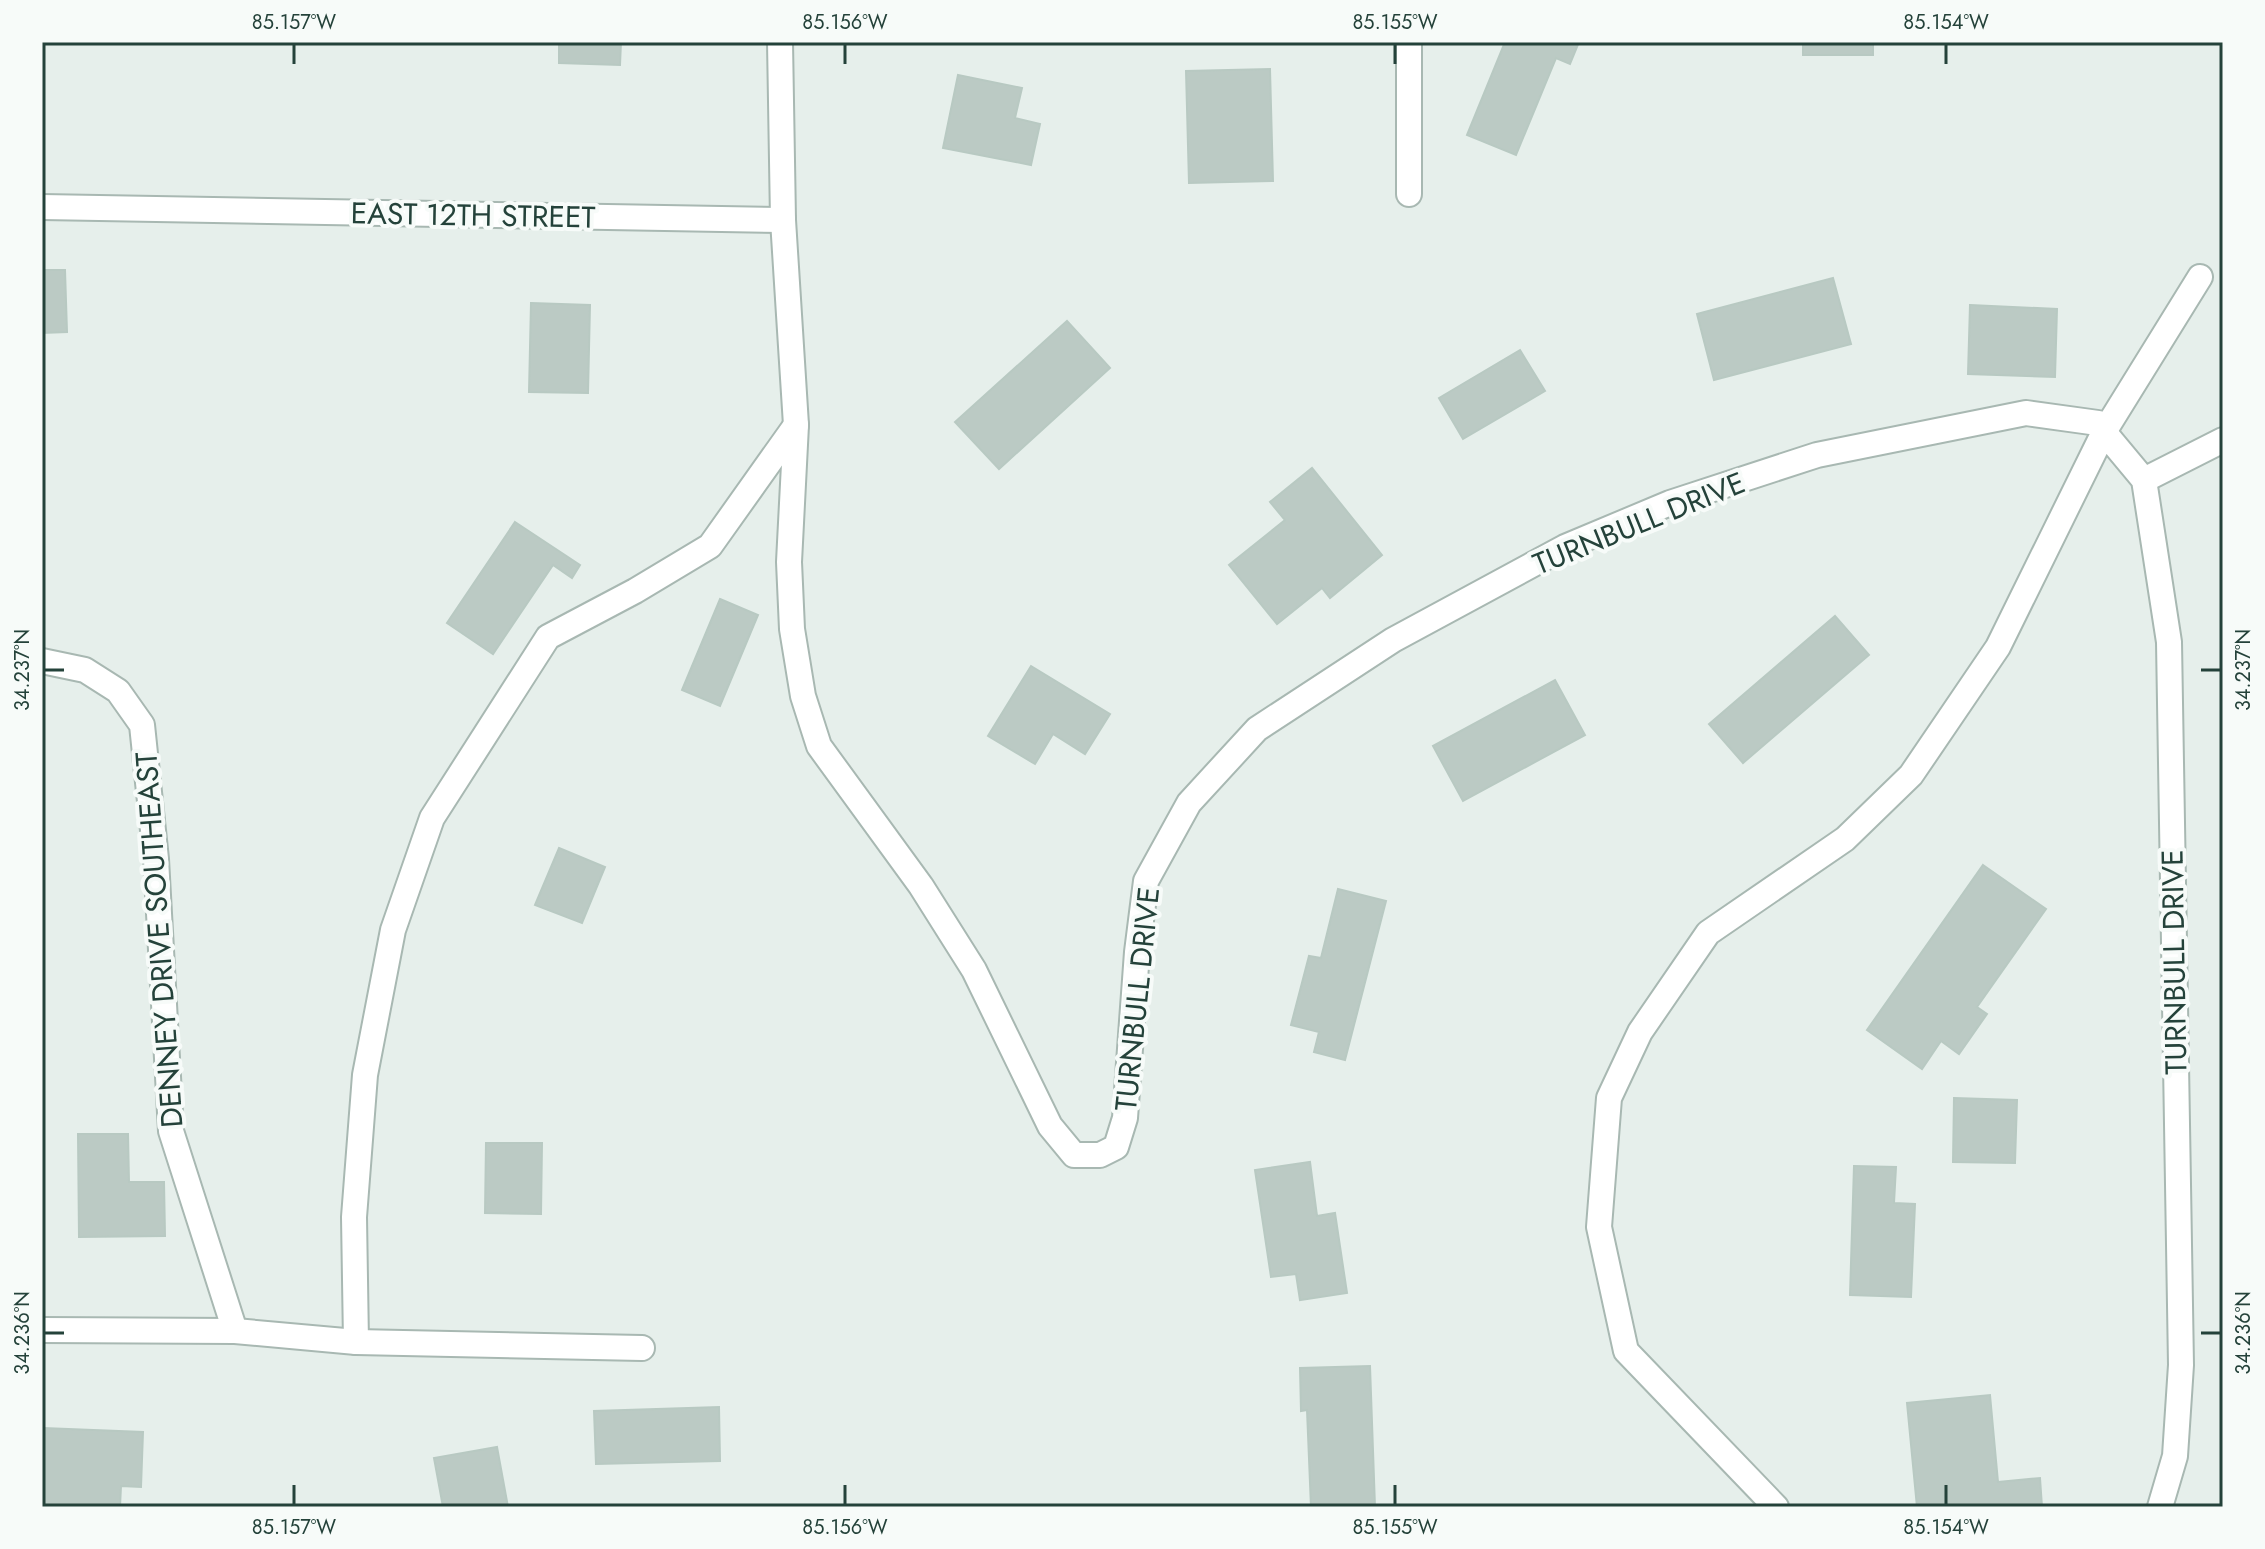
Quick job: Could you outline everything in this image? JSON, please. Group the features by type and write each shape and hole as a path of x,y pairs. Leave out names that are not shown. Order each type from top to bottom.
{"street":[{"path":"780,42 783,220"},
{"path":"1409,42 1409,194"},
{"name":"EAST 12TH STREET","path":"42,207 783,220"},
{"name":"TURNBULL DRIVE","path":"783,220 796,425 789,562 792,629 803,696 819,746 921,886 974,970 1050,1126 1074,1155 1100,1155 1116,1147 1125,1118 1137,952 1146,881 1189,803 1257,729 1393,640 1565,547 1670,503 1817,455 2026,413 2098,423 2144,480 2169,642 2181,1365 2175,1456 2160,1507"},
{"path":"1776,1507 1626,1351 1599,1227 1609,1098 1640,1032 1708,933 1845,839 1911,775 1998,647 2104,432 2200,277"},
{"path":"356,1342 354,1217 365,1075 393,930 432,818 548,637 635,591 710,546 796,425"},
{"path":"2144,480 2223,440"},
{"name":"DENNEY DRIVE SOUTHEAST","path":"42,661 85,670 118,691 142,725 156,859 171,1131 235,1331"},
{"path":"42,1330 235,1331 356,1342 642,1348"}],"building":[{"path":"559,42 621,42 620,65 559,63"},
{"path":"1505,42 1579,42 1570,64 1556,58 1516,155 1467,135"},
{"path":"1803,42 1873,42 1873,55 1803,55"},
{"path":"1270,69 1273,181 1189,183 1186,71"},
{"path":"958,75 1022,88 1015,118 1040,124 1031,165 943,148"},
{"path":"42,270 65,270 67,332 42,333"},
{"path":"1833,278 1851,344 1714,380 1697,314"},
{"path":"531,303 590,305 588,393 529,392"},
{"path":"1970,305 2057,309 2055,377 1968,374"},
{"path":"1067,321 1110,368 999,469 955,422"},
{"path":"1520,350 1545,391 1463,439 1439,398"},
{"path":"1312,468 1382,555 1330,598 1322,588 1277,624 1229,565 1285,520 1270,502"},
{"path":"515,522 580,565 572,578 553,565 493,654 447,623"},
{"path":"720,599 758,615 720,706 682,690"},
{"path":"1835,616 1869,655 1743,763 1709,724"},
{"path":"1031,666 1110,714 1085,754 1053,734 1035,764 988,736"},
{"path":"1555,680 1585,735 1463,801 1433,746"},
{"path":"559,848 605,867 582,923 535,905"},
{"path":"1983,865 2046,909 1977,1007 1987,1014 1959,1054 1941,1041 1922,1069 1867,1030"},
{"path":"1338,889 1386,901 1345,1060 1314,1052 1319,1032 1291,1025 1309,956 1321,958"},
{"path":"1954,1098 2017,1100 2015,1163 1953,1162"},
{"path":"78,1134 128,1134 129,1182 164,1182 165,1236 79,1237"},
{"path":"486,1143 542,1143 541,1214 485,1213"},
{"path":"1310,1162 1317,1216 1335,1213 1347,1293 1300,1300 1296,1274 1271,1277 1255,1170"},
{"path":"1854,1166 1896,1167 1894,1203 1915,1204 1911,1297 1850,1295"},
{"path":"1370,1366 1375,1507 1311,1507 1307,1410 1301,1411 1300,1368"},
{"path":"1990,1395 1998,1482 2040,1478 2042,1507 1917,1507 1907,1403"},
{"path":"719,1407 720,1461 596,1464 594,1411"},
{"path":"43,1428 143,1432 141,1487 121,1486 120,1507 42,1507"},
{"path":"497,1447 508,1507 443,1507 434,1458"}]}
